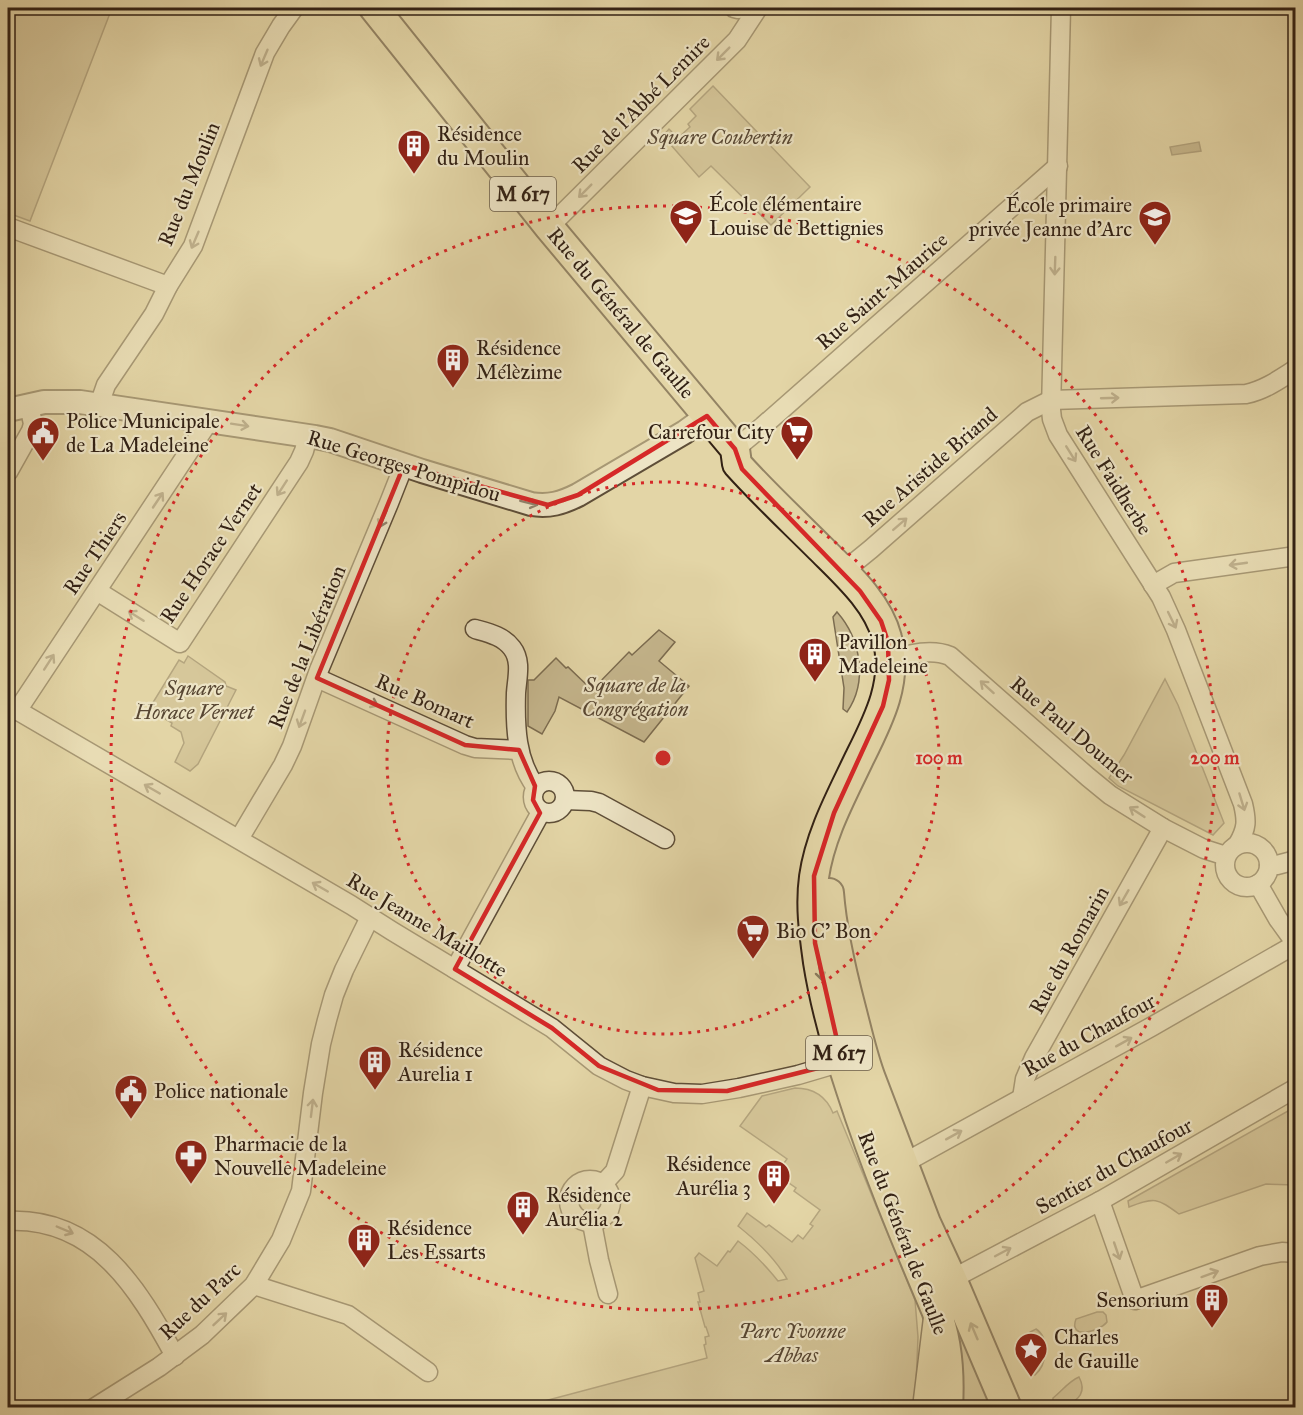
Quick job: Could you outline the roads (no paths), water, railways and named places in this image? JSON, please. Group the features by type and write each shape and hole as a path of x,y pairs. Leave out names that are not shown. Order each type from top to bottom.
{"highway":[{"path":"927,1407 939,1318"}],"main road":[{"name":"Rue du Général de Gaulle","path":"374,8 549,227 707,416 735,449 749,453 848,565 880,591 895,614 903,632 899,658 889,680 883,706 822,843 814,876 812,909 822,984 835,1042 872,1154 943,1331 948,1369 948,1407"},
{"name":"Rue du Général de Gaulle","path":"899,658 906,683 887,740 842,837 832,865 829,891 831,916 864,1060 926,1223 1001,1395 1012,1407"}],"street":[{"name":"Rue du Moulin","path":"99,405 106,385 154,314 193,246 265,53 294,8"},
{"path":"734,8 747,8"},
{"name":"Rue de l'Abbé Lemire","path":"549,227 737,40 758,8"},
{"name":"Rue Faidherbe","path":"1061,8 1052,419 1058,435 1161,597 1176,630 1243,804 1245,828 1232,850"},
{"name":"Rue Saint-Maurice","path":"735,449 1058,166"},
{"path":"8,227 168,286"},
{"path":"1051,400 1246,394 1266,388 1296,369"},
{"name":"Rue Aristide Briand","path":"848,565 1027,412 1051,400"},
{"name":"Rue Georges Pompidou","path":"18,407 44,402 68,401 330,440 531,504 548,505 559,504 578,495 685,432 707,416"},
{"path":"8,472 33,424 18,407"},
{"name":"Rue Thiers","path":"12,708 97,591 209,421"},
{"name":"Rue Horace Vernet","path":"97,591 180,643 299,462 308,436"},
{"name":"Rue de la Libération","path":"239,839 288,755 404,465"},
{"path":"1153,585 1174,573 1296,556"},
{"path":"475,629 500,638 509,644 517,657 516,704 519,750 527,774 536,787"},
{"name":"Rue Paul Doumer","path":"899,658 939,652 955,659 1100,787 1163,828 1204,849 1232,850 1248,842 1257,845 1265,851 1269,865"},
{"name":"Rue Bomart","path":"317,678 465,745 475,748 519,750"},
{"name":"Rue Jeanne Maillotte","path":"12,708 370,917 552,1028 599,1066 626,1080 674,1093 693,1094 726,1091 798,1075 842,1062"},
{"path":"545,782 556,783 563,790 565,800 556,812 541,812 533,801 533,796 536,787 545,782"},
{"path":"565,800 599,803 665,839"},
{"path":"455,969 541,812"},
{"name":"Rue du Romarin","path":"1022,1098 1025,1079 1034,1058 1163,828"},
{"path":"1232,850 1225,861 1225,871 1230,880 1243,887 1258,884 1268,874 1269,865 1296,860"},
{"path":"1258,884 1278,919 1296,944"},
{"name":"Rue du Parc","path":"94,1407 175,1356 202,1335 255,1285 282,1240 301,1191 313,1093 327,1020 344,970 370,917"},
{"name":"Rue du Chaufour","path":"902,1163 1151,1027 1296,944"},
{"name":"Rue du Général de Gaulle","path":"842,1062 850,1061 856,1065 886,1148 929,1251 952,1279"},
{"path":"603,1184 615,1171 642,1086"},
{"name":"Sentier du Chaufour","path":"952,1279 1100,1201 1296,1088"},
{"path":"591,1180 603,1184 611,1197 609,1211 599,1221 592,1223 579,1220 573,1215 568,1202 572,1189 584,1181 591,1180"},
{"path":"1100,1201 1135,1300 1260,1256 1282,1252 1296,1253"},
{"path":"8,1221 38,1221 54,1225 78,1236 107,1258 130,1284 155,1320 175,1356"},
{"path":"592,1223 608,1294"},
{"path":"255,1285 348,1315 428,1372"}],"place":[{"name":"Résidence du Moulin","path":"414,175"},
{"name":"École élémentaire Louise de Bettignies","path":"686,245"},
{"name":"École primaire privée Jeanne d'Arc","path":"1155,246"},
{"name":"Résidence Mélèzime","path":"453,389"},
{"name":"Carrefour City","path":"797,461"},
{"name":"Police Municipale de La Madeleine","path":"43,462"},
{"name":"Pavillon Madeleine","path":"815,683"},
{"name":"Bio C' Bon","path":"753,960"},
{"name":"Résidence Aurelia 1","path":"375,1091"},
{"name":"Police nationale","path":"131,1120"},
{"name":"Pharmacie de la Nouvelle Madeleine","path":"191,1185"},
{"name":"Résidence Aurélia 3","path":"774,1205"},
{"name":"Résidence Aurélia 2","path":"523,1236"},
{"name":"Résidence Les Essarts","path":"364,1269"},
{"name":"Sensorium","path":"1212,1329"},
{"name":"Charles de Gauille","path":"1031,1378"}],"park label":[{"name":"Square Coubertin","path":"720,137"},
{"name":"Square de la Congrégation","path":"635,697"},
{"name":"Square Horace Vernet","path":"194,700"},
{"name":"Parc Yvonne Abbas","path":"792,1343"}]}
